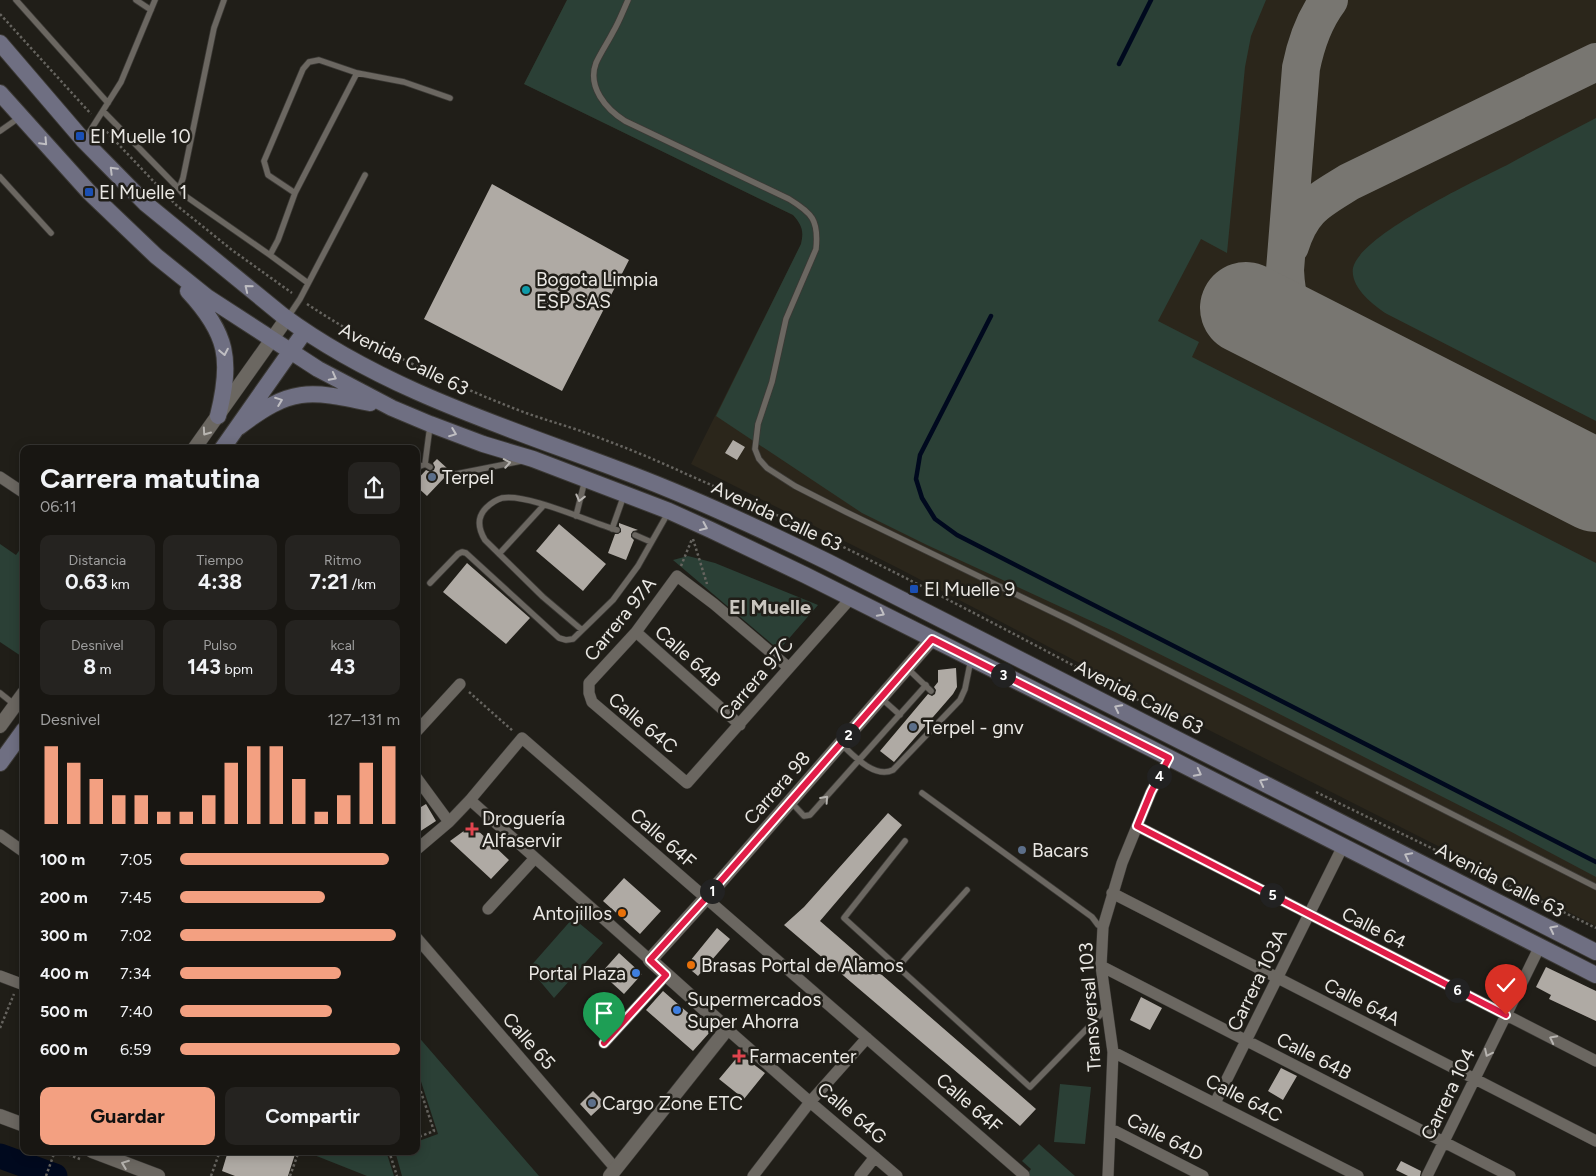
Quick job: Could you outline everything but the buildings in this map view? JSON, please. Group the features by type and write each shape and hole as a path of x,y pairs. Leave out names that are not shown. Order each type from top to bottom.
{"main road":[{"name":"Avenida Calle 63","path":"0,43 84,141 146,203 287,318 305,331 360,363 453,407 678,492 743,521 828,562 1596,952"},
{"path":"0,93 89,192 156,256 203,308 218,331 226,359 226,375 218,416"},
{"path":"156,256 207,296 290,353 392,408 483,444 533,459 669,512 851,598 1596,975"},
{"path":"225,445 305,331"},
{"path":"238,427 273,403 300,394 326,394 392,408"},
{"path":"0,763 20,736"}],"street":[{"path":"197,445 287,318"},
{"path":"0,476 20,491"},
{"path":"677,576 714,604 788,668"},
{"name":"Carrera 97A","path":"589,683 636,632 677,576"},
{"name":"Carrera 97C","path":"687,783 851,598"},
{"name":"Calle 64B","path":"636,632 740,725"},
{"name":"Carrera 98","path":"650,960 932,639"},
{"name":"Calle 64C","path":"589,683 589,693 592,702 687,783"},
{"path":"420,728 460,684"},
{"path":"0,726 20,698"},
{"path":"420,846 470,800 522,738"},
{"name":"Calle 64F","path":"522,738 1024,1175"},
{"name":"Transversal 103","path":"1108,1176 1113,1052 1101,966 1103,927 1112,893 1137,826 1151,792 1169,758"},
{"path":"420,783 448,822"},
{"name":"Calle 64G","path":"470,800 810,1102 897,1176"},
{"name":"Calle 64","path":"1137,826 1596,1061"},
{"path":"0,835 20,849"},
{"name":"Carrera 103A","path":"1215,1103 1343,846"},
{"path":"488,909 535,858"},
{"name":"Calle 64A","path":"1112,893 1596,1141"},
{"name":"Calle 65","path":"420,942 612,1172"},
{"name":"Carrera 104","path":"1427,1176 1540,946"},
{"name":"Calle 64B","path":"1101,966 1510,1176"},
{"path":"604,1043 666,975"},
{"path":"0,976 20,981"},
{"path":"612,1172 727,1028"},
{"path":"753,1176 810,1102 867,1038"},
{"name":"Calle 64C","path":"1113,1052 1358,1176"},
{"path":"0,1116 20,1124"},
{"name":"Calle 64D","path":"1111,1129 1203,1176"},
{"path":"103,1155 158,1176"},
{"path":"860,1176 875,1157"}],"lane":[{"path":"16,0 108,103"},
{"path":"136,0 151,10"},
{"path":"84,141 121,82 155,0"},
{"path":"179,189 183,178 214,28 224,0"},
{"path":"628,0 596,63 595,71 598,94 604,104 625,121 789,199 807,210 813,220 817,240 816,249 786,319 772,382 758,424 755,449 759,459 767,468 832,505 1078,624 1596,888"},
{"path":"295,193 268,175 264,162 303,70 309,62 319,60 357,73 404,82 450,98"},
{"path":"270,255 278,240 295,193 357,73"},
{"path":"103,111 184,195 308,283"},
{"path":"0,131 20,117"},
{"path":"287,318 300,299 366,175"},
{"path":"0,177 51,233"},
{"path":"420,467 428,465 430,424"},
{"path":"448,474 451,475 533,459"},
{"path":"576,516 584,480"},
{"path":"582,630 543,597 485,540 480,531 479,521 482,512 495,501 508,498 522,499 615,529 625,495"},
{"path":"499,554 544,506"},
{"path":"430,583 458,554 466,553 559,638 573,639 613,600 638,566 669,512"},
{"path":"636,535 651,542"},
{"path":"840,743 860,760 880,773 887,773 893,770 960,700 965,689 971,658"},
{"path":"906,668 931,690"},
{"path":"790,800 804,816 810,815 926,685"},
{"path":"0,693 15,704"},
{"path":"880,698 900,715"},
{"path":"945,703 951,709"},
{"path":"922,794 1092,916 1098,925 1103,927"},
{"path":"905,841 844,918 1030,1087 1106,1009"},
{"path":"897,968 967,890"}],"path":[{"path":"0,14 175,204 232,250 300,299 345,328 443,378 682,472 749,502 927,588 1203,734"},
{"path":"677,576 693,538 714,604"},
{"path":"460,684 522,738"},
{"path":"1316,792 1596,928"},
{"path":"0,1028 20,985"},
{"path":"420,1090 434,1131 420,1136"},
{"path":"46,1176 54,1155"},
{"path":"211,1176 219,1155"},
{"path":"290,1176 298,1155"},
{"path":"390,1155 397,1176"}],"shaded area":[{"path":"567,0 1596,0 1596,926 1185,718 898,568 691,464 801,244 803,233 801,224 793,215 524,84"}],"green space":[{"path":"567,0 1266,0 1251,36 1245,67 1227,253 1201,239 1158,321 1199,342 1192,357 1596,563 1596,877 1504,828 1236,692 1115,632 862,513 716,416 801,244 802,228 793,215 524,84"},
{"path":"1596,118 1596,421 1387,314 1375,306 1359,289 1353,275 1353,268 1360,255 1376,240 1397,225 1447,195"},
{"path":"0,544 16,555 20,550 20,655 0,642"},
{"path":"688,556 715,563 818,605 779,650 673,560"},
{"path":"573,918 603,943 554,998 529,968"},
{"path":"420,1039 539,1176 402,1176 396,1155 420,1155 420,1141 438,1134 420,1078"},
{"path":"1060,1084 1091,1087 1085,1144 1054,1142"},
{"path":"1039,1144 1075,1176 1026,1176 1031,1169 1022,1161"},
{"path":"314,1155 387,1155 394,1176 367,1176"}],"waterway":[{"path":"1119,64 1151,0"},
{"path":"991,316 920,455 916,479 922,498 935,519 957,535 1596,862"},
{"path":"0,1156 55,1176"}],"taxiway":[{"path":"1329,0 1311,32 1301,68 1285,270 1290,305 1297,322 1308,336 1334,353"},
{"path":"1290,246 1300,223 1312,207 1349,182 1596,62"}],"runway":[{"path":"1246,308 1596,486"}],"place":[{"name":"El Muelle 10","path":"80,136"},
{"name":"El Muelle 1","path":"89,192"},
{"name":"Bogota Limpia ESP SAS","path":"526,290"},
{"name":"Terpel","path":"432,477"},
{"name":"El Muelle 9","path":"914,589"},
{"name":"Terpel - gnv","path":"913,727"},
{"name":"Droguería Alfaservir","path":"472,829"},
{"name":"Bacars","path":"1022,850"},
{"name":"Antojillos","path":"622,913"},
{"name":"Brasas Portal de Alamos","path":"691,965"},
{"name":"Portal Plaza","path":"636,973"},
{"name":"Supermercados Super Ahorra","path":"677,1010"},
{"name":"Farmacenter","path":"739,1056"},
{"name":"Cargo Zone ETC","path":"592,1103"}],"district":[{"name":"El Muelle","path":"770,607"}],"route":[{"path":"604,1043 666,975 650,960 932,639 1169,758 1151,792 1137,826 1506,1015"}]}
